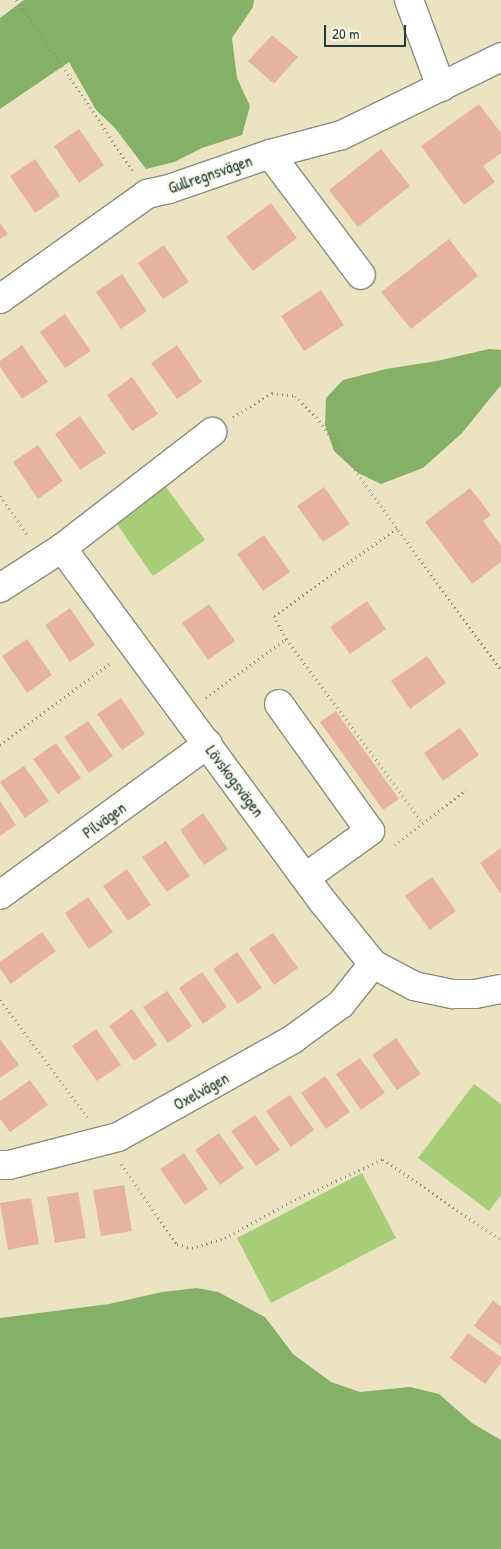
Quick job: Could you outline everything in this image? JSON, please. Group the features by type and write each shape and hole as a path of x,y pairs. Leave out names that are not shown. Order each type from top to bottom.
{"street":[{"path":"409,0 441,87"},
{"name":"Gullregnsvägen","path":"0,300 147,194 169,189 270,154 342,135 501,57"},
{"path":"270,154 361,275"},
{"path":"0,588 53,554 212,432"},
{"name":"Lövskogsvägen","path":"53,554 135,646 336,919 373,964 414,986 453,994 475,994 501,989"},
{"path":"279,704 370,831 306,877"},
{"name":"Pilvägen","path":"0,896 208,744"},
{"name":"Oxelvägen","path":"0,1165 9,1165 118,1137 293,1039 341,1004 373,964"}],"path":[{"path":"16,0 54,53 147,194"},
{"path":"212,432 272,393 295,396 316,417 501,670"},
{"path":"0,496 53,554"},
{"path":"397,528 274,616 286,639 422,822"},
{"path":"185,713 286,639"},
{"path":"0,745 135,646"},
{"path":"0,1000 178,1244 192,1248 225,1238 286,1204 383,1159 501,1240"}],"green space":[{"path":"24,0 254,0 253,7 232,38 237,78 250,106 242,135 202,148 174,162 146,169 115,128 96,110 69,62 0,109 0,18"},
{"path":"489,349 501,350 501,385 462,433 423,468 381,484 358,473 334,451 325,425 326,398 343,380 386,369 437,361"},
{"path":"163,483 205,540 153,576 114,520"},
{"path":"474,1084 501,1104 501,1195 489,1211 418,1158"},
{"path":"362,1173 396,1238 271,1303 237,1238"},
{"path":"197,1288 218,1292 265,1317 293,1354 331,1382 360,1392 410,1387 439,1394 472,1423 501,1440 501,1549 0,1549 0,1318 109,1304 162,1292"}],"building":[{"path":"272,35 298,57 274,84 248,61"},
{"path":"479,104 501,133 501,153 483,166 495,182 464,205 421,146"},
{"path":"79,129 104,165 79,183 54,146"},
{"path":"381,149 410,186 358,227 329,190"},
{"path":"35,159 60,196 35,213 10,176"},
{"path":"271,203 297,238 253,271 226,237"},
{"path":"0,223 8,234 0,239"},
{"path":"449,239 478,276 411,329 381,292"},
{"path":"164,245 189,282 163,299 138,263"},
{"path":"122,274 147,311 121,329 96,292"},
{"path":"321,290 344,325 304,351 281,316"},
{"path":"65,314 91,351 65,368 40,332"},
{"path":"22,345 48,382 22,399 0,367 0,361"},
{"path":"177,345 202,382 177,399 151,363"},
{"path":"132,377 158,414 132,431 107,395"},
{"path":"80,416 106,453 80,470 55,434"},
{"path":"38,445 63,481 38,499 13,462"},
{"path":"324,487 350,524 323,542 297,506"},
{"path":"470,488 491,515 483,521 501,545 501,562 472,584 425,522"},
{"path":"264,535 290,572 263,591 237,554"},
{"path":"367,601 386,629 350,654 330,627"},
{"path":"209,604 235,641 208,660 182,623"},
{"path":"70,608 95,645 70,662 45,625"},
{"path":"27,639 52,675 27,693 2,656"},
{"path":"427,656 446,683 410,709 391,681"},
{"path":"121,698 145,734 122,750 97,714"},
{"path":"336,711 399,799 383,810 320,722"},
{"path":"88,721 113,756 89,773 64,737"},
{"path":"460,728 479,755 443,781 424,753"},
{"path":"56,743 81,778 58,794 33,759"},
{"path":"24,766 49,801 25,818 0,782"},
{"path":"0,801 16,825 0,836"},
{"path":"203,813 228,849 204,865 180,830"},
{"path":"166,841 190,876 167,892 142,857"},
{"path":"501,848 501,894 480,863"},
{"path":"127,869 151,905 128,921 103,886"},
{"path":"432,877 456,911 430,930 405,896"},
{"path":"88,897 113,932 89,949 65,913"},
{"path":"42,932 56,951 11,984 0,969 0,962"},
{"path":"273,933 298,968 274,985 249,949"},
{"path":"237,952 262,988 238,1004 213,969"},
{"path":"202,972 227,1007 203,1024 179,988"},
{"path":"167,991 192,1026 168,1043 143,1007"},
{"path":"132,1009 157,1045 134,1061 109,1026"},
{"path":"96,1029 121,1065 97,1081 72,1046"},
{"path":"396,1038 421,1074 397,1090 372,1055"},
{"path":"0,1039 19,1065 0,1078"},
{"path":"360,1058 385,1093 361,1110 336,1074"},
{"path":"325,1076 350,1112 326,1129 301,1093"},
{"path":"30,1080 48,1105 10,1132 0,1119 0,1101"},
{"path":"290,1095 314,1130 291,1147 266,1111"},
{"path":"255,1115 280,1150 256,1166 231,1131"},
{"path":"219,1133 244,1168 220,1185 195,1150"},
{"path":"184,1153 208,1189 185,1205 160,1169"},
{"path":"124,1185 132,1231 101,1236 93,1190"},
{"path":"78,1192 86,1238 55,1243 47,1197"},
{"path":"31,1198 39,1244 8,1250 0,1203"},
{"path":"493,1300 501,1307 501,1346 474,1326"},
{"path":"468,1333 501,1357 501,1363 485,1384 450,1358"}]}
